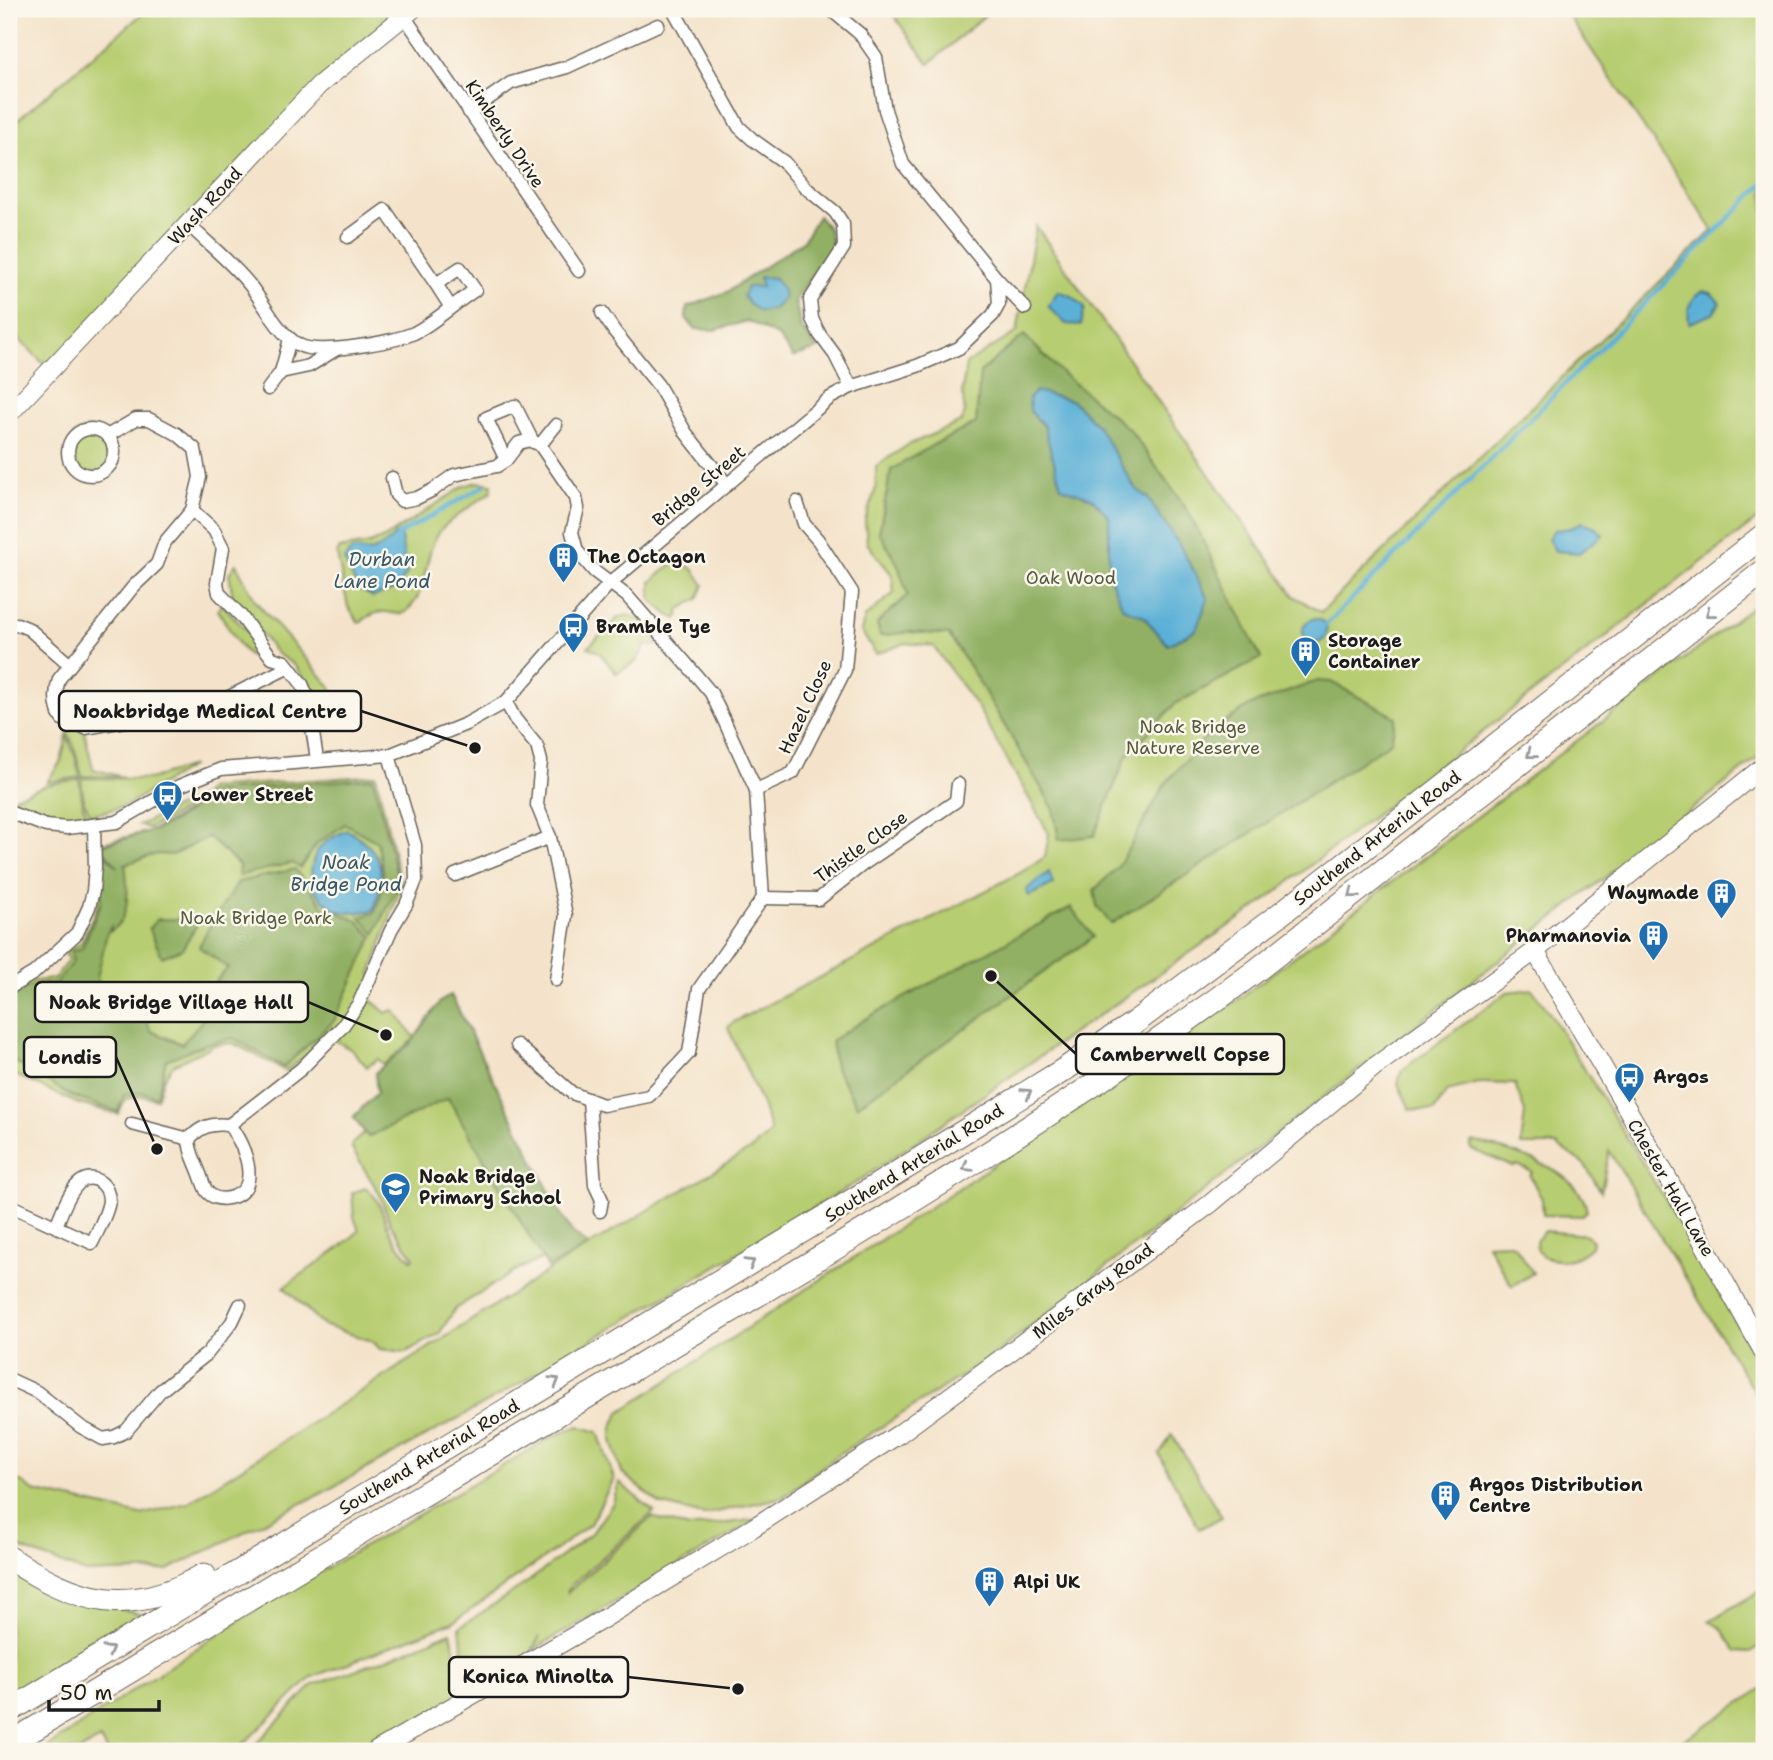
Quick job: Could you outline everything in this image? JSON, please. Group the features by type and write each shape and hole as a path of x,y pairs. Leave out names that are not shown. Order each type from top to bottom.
{"highway":[{"name":"Southend Arterial Road","path":"9,1711 964,1133 1134,1023 1290,906 1764,535"},
{"name":"Southend Arterial Road","path":"9,1744 871,1228 1077,1097 1176,1030 1256,970 1764,571"},
{"path":"9,1558 53,1585 92,1598 131,1601 168,1594 303,1518 438,1452"}],"street":[{"path":"673,9 739,127 784,162 806,188 835,212 842,224 844,247 810,300 812,319 851,387"},
{"path":"830,9 860,34 876,57 885,110 903,164 993,274 1025,308"},
{"name":"Kimberly Drive","path":"408,12 469,112 579,271"},
{"name":"Wash Road","path":"9,414 320,85 408,12"},
{"path":"469,112 510,83 567,67 658,25"},
{"path":"540,60 541,74"},
{"path":"348,237 386,210 450,306"},
{"path":"188,224 248,283 290,339 302,347 316,350 396,340 417,331 475,290 460,268 436,284"},
{"name":"Bridge Street","path":"9,812 46,826 68,828 117,822 179,786 221,769 389,754 466,724 506,702 609,584 830,398 851,387 917,366 958,348 993,315 999,304 993,274"},
{"path":"602,313 658,385 686,433 727,485"},
{"path":"268,389 281,372 290,339"},
{"path":"281,372 309,366 339,348"},
{"path":"506,460 486,418 515,406 536,443 576,498 578,508 572,531 577,551 595,572 627,596 711,693 756,790 763,898 699,989 689,1052 649,1096 603,1105 589,1100 572,1093 517,1045"},
{"path":"107,436 136,419 149,419 177,434 194,449 200,477 192,510 165,542 157,564 133,587 69,664 55,690 61,716 85,728 175,712"},
{"path":"391,478 396,495 402,501 425,494 454,475 497,466 506,460 519,443 536,443 556,425"},
{"name":"Hazel Close","path":"756,790 793,773 845,670 852,592 818,540 804,524 797,502"},
{"path":"192,510 214,530 222,548 217,583 219,593 242,616 272,658 285,662 302,684 307,696 317,759"},
{"path":"9,628 17,624 29,629 69,664"},
{"path":"209,706 289,667"},
{"path":"506,702 515,719 537,746 541,761 537,805 550,837 566,915 556,980"},
{"path":"229,1125 301,1069 342,1027 359,1003 391,930 406,905 416,880 415,845 389,754"},
{"name":"Miles Gray Road","path":"376,1751 603,1619 754,1527 898,1434 1210,1204 1374,1068 1535,951 1764,766"},
{"name":"Thistle Close","path":"763,898 819,899 862,865 956,801 958,784"},
{"path":"9,988 34,973 77,933 93,891 94,826"},
{"path":"455,875 550,837"},
{"name":"Chester Hall Lane","path":"1535,951 1667,1177 1764,1353"},
{"path":"589,1100 595,1185 602,1200 600,1211"},
{"path":"132,1124 189,1139"},
{"path":"206,1125 229,1125 248,1165 248,1182 242,1193 228,1199 207,1192 189,1149 189,1139 206,1125"},
{"path":"9,1205 92,1243 109,1203 108,1192 102,1184 86,1178 79,1182 66,1202 56,1226"},
{"path":"9,1380 37,1392 80,1427 103,1439 114,1437 126,1431 160,1391 207,1354 232,1322 240,1305"}],"green space":[{"path":"148,9 387,9 394,16 48,368 9,329 9,127"},
{"path":"889,9 992,9 929,64"},
{"name":"Noak Bridge Nature Reserve","path":"1564,9 1764,9 1764,514 1262,903 859,1181 490,1401 322,1493 168,1570 86,1573 20,1548 9,1540 9,1474 34,1491 141,1515 187,1503 573,1255 753,1148 771,1132 761,1102 728,1028 732,1023 1020,873 1045,857 1049,834 978,708 933,646 906,643 876,654 861,631 865,617 894,593 892,575 867,543 865,520 876,488 876,466 908,445 961,422 965,413 962,391 966,364 1017,332 1036,226 1294,596 1321,612 1713,230"},
{"path":"818,216 829,229 833,247 795,300 801,328 818,349 793,357 779,337 748,321 715,330 695,329 686,318 687,307 727,292 803,241"},
{"name":"Oak Wood","path":"1024,335 1061,372 1130,430 1188,511 1261,658 1175,704 1126,757 1094,836 1059,840 1053,808 949,635 910,632 880,636 877,623 908,595 897,563 879,532 891,470 976,423 980,372"},
{"path":"91,429 107,436 114,452 107,468 91,475 75,468 68,452 75,436"},
{"path":"477,482 492,484 491,492 440,531 434,540 415,602 405,612 376,613 359,623 348,607 337,554 339,549 370,544 386,537 464,486"},
{"path":"680,561 694,570 704,585 698,599 680,609 677,619 651,600 651,582 669,566"},
{"path":"236,564 256,602 331,687 339,706 328,726 316,710 309,685 294,665 276,653 233,598 229,573"},
{"path":"1764,598 1764,753 994,1355 836,1456 783,1497 703,1515 660,1504 622,1473 612,1440 612,1427 620,1412 1232,1004"},
{"path":"222,604 246,630 269,665 252,658 239,644 218,610"},
{"path":"627,615 638,618 657,640 656,646 646,645 636,662 616,673 599,652 588,647 618,618"},
{"path":"1317,681 1331,682 1396,717 1391,742 1111,924 1097,906 1094,890 1118,867 1165,784 1211,731 1251,705"},
{"path":"60,717 84,730 93,769 123,777 82,776 74,746"},
{"path":"67,736 80,777 47,782 61,761"},
{"path":"192,766 125,806 91,815 84,802 81,778 149,779"},
{"name":"Noak Bridge Park","path":"376,775 401,885 371,974 378,983 370,999 386,1013 394,1010 415,1038 384,1065 378,1059 367,1067 353,1051 330,1037 286,1071 233,1043 214,1045 173,1065 164,1078 157,1099 142,1096 126,1099 118,1114 79,1104 9,1072 9,994 27,982 54,979 69,959 64,952 81,943 97,906 98,844 153,830 192,809 209,788"},
{"name":"Noak Bridge Park","path":"373,778 399,884 375,934 360,917 374,913 383,886 383,870 377,842 345,824 317,844 300,868 292,863 238,876 239,865 208,837 173,855 157,854 125,864 125,910 118,925 111,931 111,927 107,933 97,978 114,1022 146,1020 151,1031 182,1044 225,994 210,987 228,968 199,947 238,882 295,869 325,908 357,920 373,937 334,1021 284,1067 233,1038 206,1044 166,1060 157,1097 143,1092 124,1095 118,1112 71,1096 9,1058 9,999 26,987 56,983 73,961 71,952 82,948 101,903 102,852 118,867 101,848 105,844 162,827 188,813 211,792"},
{"path":"79,779 87,815 45,817 35,811 9,807 9,799 46,785"},
{"path":"199,797 190,807 149,828 139,825"},
{"path":"1071,907 1093,937 857,1106 835,1067 831,1041 872,1015"},
{"path":"158,919 200,920 182,949 162,957 149,928"},
{"path":"1532,989 1673,1212 1764,1372 1764,1408 1609,1151 1601,1192 1585,1165 1557,1145 1521,1145 1525,1112 1515,1084 1479,1083 1447,1091 1434,1111 1410,1109 1398,1084 1402,1070 1507,992"},
{"path":"451,995 559,1211 572,1232 589,1246 548,1268 448,1098 368,1137 353,1117 377,1093 375,1073 411,1043 440,1002"},
{"name":"Noak Bridge Primary School","path":"432,1070 563,1251 520,1268 455,1309 439,1334 406,1352 380,1349 372,1341 323,1325 284,1287 359,1231 354,1217 352,1193 366,1188 377,1201 401,1249 412,1260 414,1258 390,1223 379,1193 352,1149 352,1144"},
{"path":"1471,1142 1511,1152 1544,1165 1572,1184 1582,1196 1587,1211 1583,1216 1543,1215 1542,1199 1530,1176 1532,1172 1471,1149"},
{"path":"1544,1231 1587,1235 1592,1241 1591,1247 1568,1260 1543,1257 1537,1249 1536,1241"},
{"path":"1508,1243 1515,1246 1533,1273 1512,1286 1487,1244"},
{"path":"578,1426 598,1432 614,1479 590,1524 453,1622 312,1677 236,1751 107,1751 100,1739 80,1751 41,1751 253,1611 552,1437"},
{"path":"1172,1435 1222,1517 1199,1529 1159,1454"},
{"path":"619,1482 654,1512 570,1586 567,1593 652,1517 689,1528 758,1519 533,1650 540,1636 530,1653 472,1686 467,1683 460,1627 529,1581 592,1533 613,1503"},
{"path":"9,1571 42,1592 162,1618 9,1699"},
{"path":"1762,1590 1764,1643 1750,1652 1736,1651 1721,1628 1709,1621"},
{"path":"451,1632 464,1694 363,1751 249,1751 313,1685"},
{"path":"1764,1687 1764,1751 1667,1751"}],"water":[{"path":"759,277 775,278 784,297 775,308 761,312 743,296 747,287 762,287"},
{"path":"1058,291 1072,296 1085,307 1081,325 1066,324 1048,306"},
{"path":"1703,291 1711,293 1720,303 1713,314 1689,323 1690,304"},
{"path":"1036,391 1073,401 1098,426 1135,488 1147,497 1182,549 1208,599 1196,630 1168,645 1143,616 1123,608 1109,575 1109,517 1092,498 1061,487 1044,426 1030,411 1029,398"},
{"path":"1582,522 1594,526 1603,535 1579,553 1555,551 1548,539 1554,530 1571,528"},
{"name":"Durban Lane Pond","path":"396,534 401,537 407,574 396,589 373,597 358,589 344,560 354,550 376,550"},
{"path":"1315,619 1326,626 1327,631 1320,642 1315,643 1304,636 1303,631 1310,620"},
{"name":"Noak Bridge Pond","path":"347,830 369,846 379,864 380,884 374,910 352,913 337,910 311,885 312,865 318,850"},
{"path":"1049,872 1053,884 1029,896 1026,890"}],"waterway":[{"path":"1326,625 1764,183"},
{"path":"398,535 484,486"}],"tunnel":[{"path":"175,712 209,707"}],"place":[{"name":"The Octagon","path":"564,584"},
{"name":"Bramble Tye","path":"573,654"},
{"name":"Storage Container","path":"1305,678"},
{"name":"Noakbridge Medical Centre","path":"475,748"},
{"name":"Lower Street","path":"168,822"},
{"name":"Waymade","path":"1722,920"},
{"name":"Pharmanovia","path":"1654,963"},
{"name":"Camberwell Copse","path":"991,976"},
{"name":"Noak Bridge Village Hall","path":"386,1035"},
{"name":"Argos","path":"1630,1104"},
{"name":"Londis","path":"157,1149"},
{"name":"Noak Bridge Primary School","path":"396,1214"},
{"name":"Argos Distribution Centre","path":"1446,1522"},
{"name":"Alpi UK","path":"990,1609"},
{"name":"Konica Minolta","path":"738,1689"}]}
